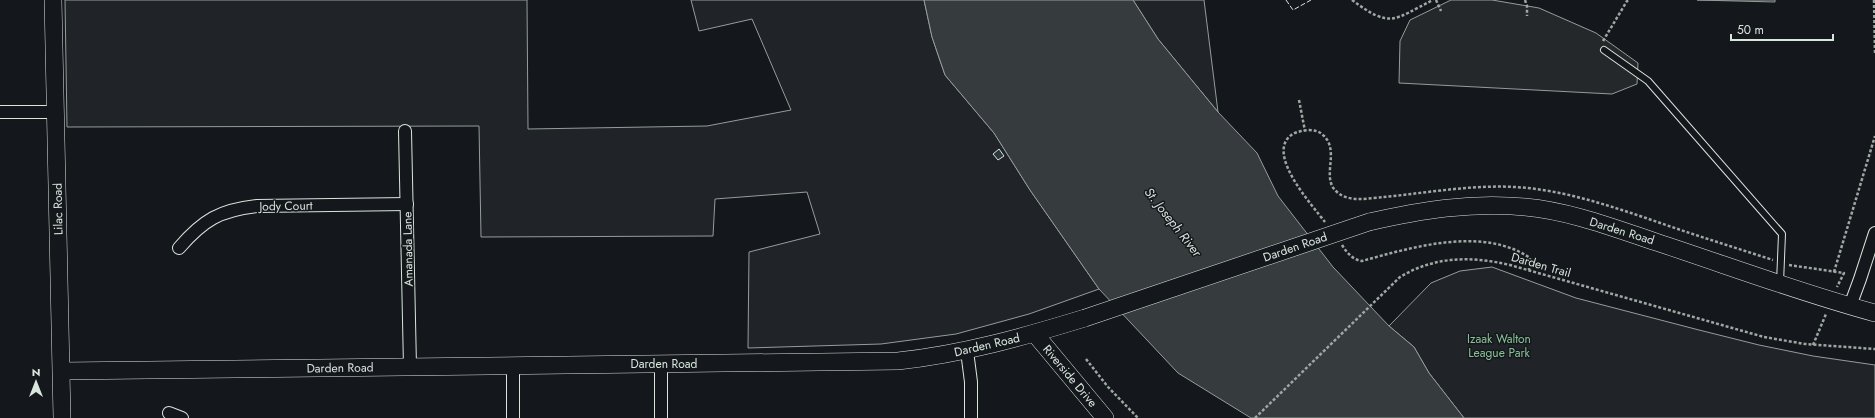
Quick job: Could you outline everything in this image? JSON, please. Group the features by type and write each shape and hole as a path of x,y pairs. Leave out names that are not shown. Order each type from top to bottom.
{"street":[{"name":"Lilac Road","path":"53,0 62,418"},
{"path":"0,112 56,112"},
{"name":"Amanada Lane","path":"405,130 410,367"},
{"name":"Jody Court","path":"179,248 192,233 207,221 235,208 257,206 407,204"},
{"name":"Darden Road","path":"62,371 898,361 967,351 1035,334 1369,222 1419,210 1459,206 1498,205 1527,207 1561,213 1606,225 1875,313"},
{"path":"1850,306 1875,233"},
{"name":"Riverside Drive","path":"1035,334 1105,418"},
{"path":"967,351 971,382 971,418"},
{"path":"661,364 661,418"},
{"path":"513,366 513,418"},
{"path":"169,413 182,418"}],"lane":[{"path":"1602,48 1648,81 1782,234 1780,283"}],"path":[{"path":"1352,0 1383,19 1391,20 1433,0"},
{"path":"1436,0 1441,11"},
{"path":"1525,0 1527,6 1527,16"},
{"path":"1602,48 1627,0 1630,0"},
{"path":"1874,0 1875,54"},
{"path":"1299,100 1305,130"},
{"path":"1834,272 1875,136"},
{"name":"Darden Trail","path":"1255,418 1400,277 1425,265 1442,260 1473,258 1492,260 1764,337 1813,345 1875,349"},
{"path":"1813,345 1825,315"},
{"path":"1086,359 1108,387 1138,418"}],"green space":[{"path":"65,0 527,0 528,129 707,126 791,110 752,19 699,31 691,0 924,0 932,37 945,75 994,133 1030,190 1099,289 1029,314 956,334 881,344 748,348 749,252 820,234 807,192 715,199 713,236 481,237 479,126 67,127"},
{"path":"1133,0 1204,0 1218,112 1158,39"},
{"name":"Izaak Walton League Park","path":"1492,267 1576,298 1699,330 1759,345 1813,356 1875,365 1875,418 1464,418 1429,373 1414,347 1389,326 1431,283 1460,271"}],"shaded area":[{"path":"1451,0 1492,0 1539,8 1596,33 1638,63 1637,84 1612,94 1399,83 1400,41 1410,20"},
{"path":"1697,0 1775,0 1775,2"}],"water":[{"name":"St. Joseph River","path":"924,0 1133,0 1158,39 1218,112 1257,153 1278,196 1333,267 1389,326 1414,347 1429,373 1464,418 1251,418 1178,373 1099,289 1030,190 994,133 945,75 932,37"}],"building":[{"path":"999,149 1004,156 998,160 993,154"}],"fence":[{"path":"1286,0 1293,10 1311,0"}]}
